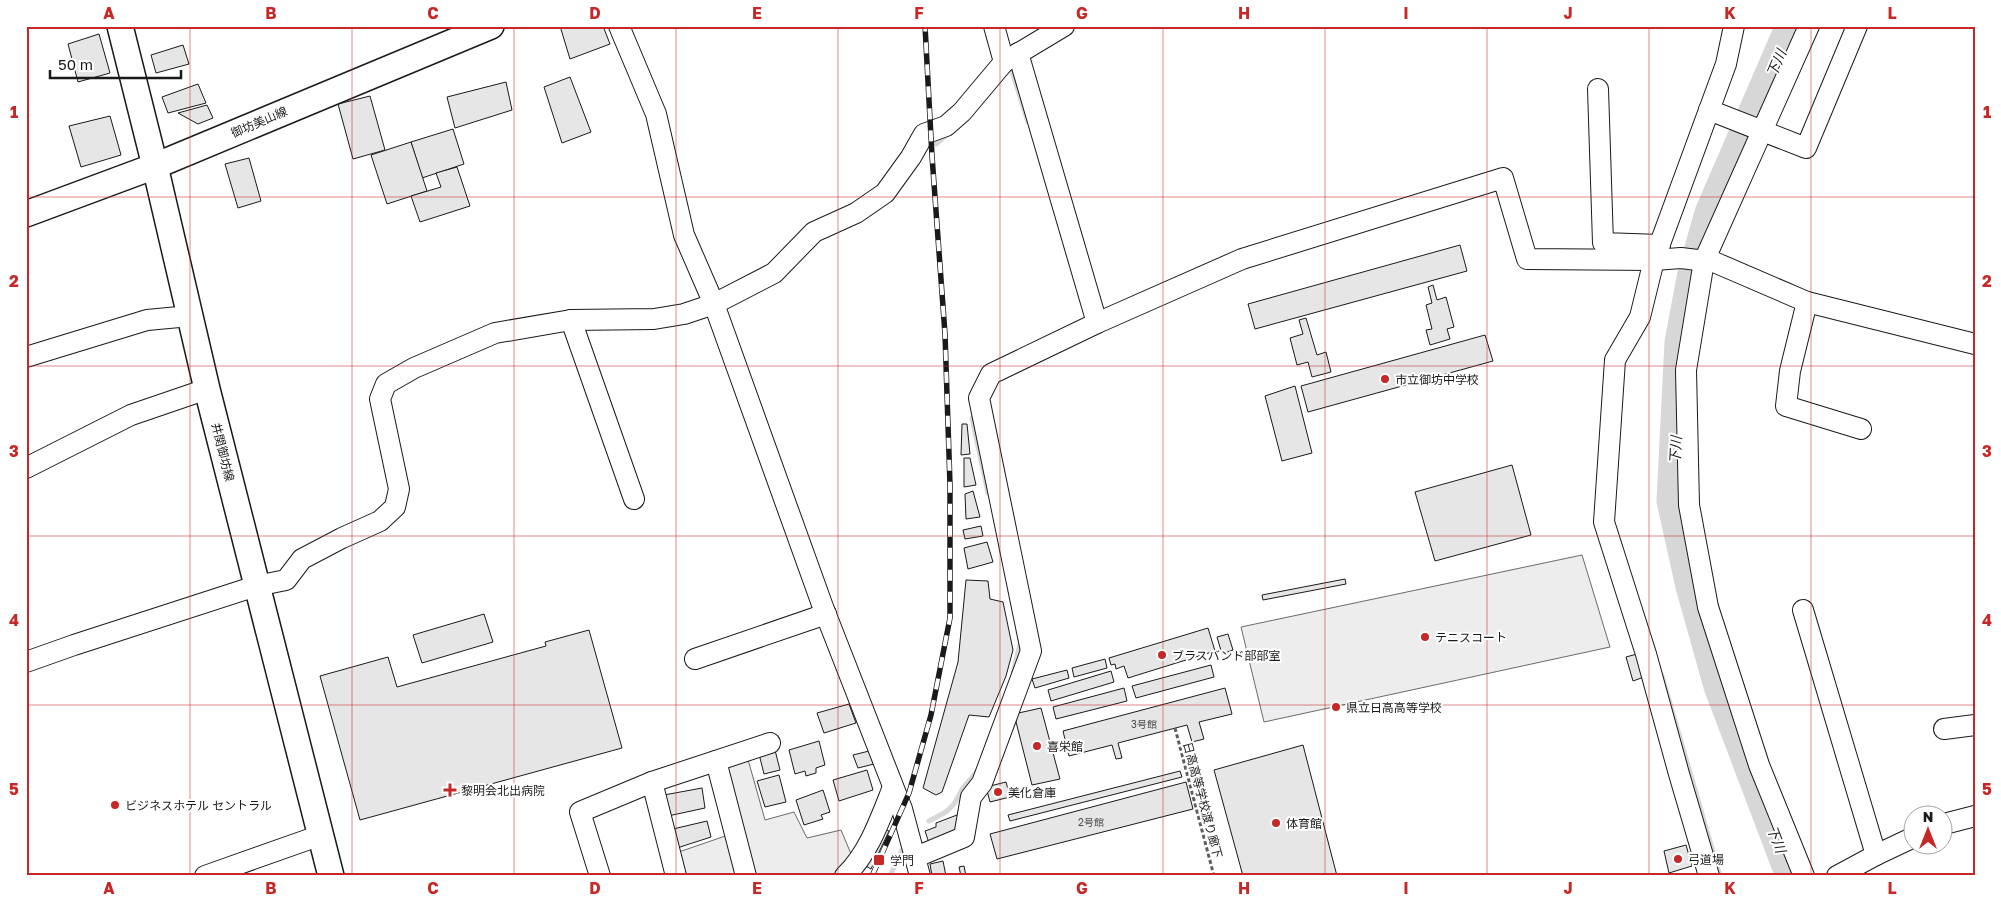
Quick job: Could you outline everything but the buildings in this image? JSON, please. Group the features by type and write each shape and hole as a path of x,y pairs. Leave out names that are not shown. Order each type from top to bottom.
{"main road":[{"name":"井関御坊線","path":"120,26 156,166 207,389 331,876"},
{"name":"御坊美山線","path":"26,214 156,166 490,26"}],"street":[{"path":"619,26 656,114 684,235 714,304 826,614 893,787 918,866 964,837 971,797 982,782 1031,651 979,398 991,374 1097,323 1242,259 1503,178 1527,259 1657,252"},
{"path":"994,26 1011,58 1097,323"},
{"path":"26,662 256,586 286,580 302,559 380,521 396,507 399,489 380,400 386,384 414,368 495,333 571,320 654,319 684,314 714,304 774,273 814,232 856,213 885,193 911,157 924,134 946,126 962,112 1011,58 1064,26"},
{"path":"1709,876 1646,654 1604,522 1615,360 1640,317 1657,252 1726,64 1734,26"},
{"path":"1804,876 1759,765 1708,607 1689,505 1686,370 1704,261 1809,26"},
{"path":"1709,110 1806,148 1857,26"},
{"path":"1598,89 1603,243 1681,258 1714,262 1807,302 1975,344"},
{"path":"1807,302 1790,371 1786,406 1861,429"},
{"path":"26,357 148,320 190,316"},
{"path":"571,320 634,499"},
{"path":"26,468 131,416 207,389"},
{"path":"1803,610 1876,855"},
{"path":"695,659 826,614"},
{"path":"1944,729 1975,725"},
{"path":"600,876 580,812 652,782 770,743"},
{"path":"716,761 746,876"},
{"path":"652,782 676,876"},
{"path":"845,876 857,864 882,815 893,787"},
{"path":"1954,821 1975,816"},
{"path":"205,876 321,835"},
{"path":"1837,876 1904,842"}],"path":[{"name":"日高高等学校渡り廊下","path":"1175,728 1214,876"}],"shaded area":[{"name":"テニスコート","path":"1582,555 1610,647 1264,722 1241,627"},
{"path":"747,756 765,820 794,812 807,838 841,830 854,861 840,876 750,876 721,763"},
{"path":"731,834 742,876 682,876 676,853"}],"waterway":[{"name":"下川","path":"1791,26 1710,213 1693,273 1680,342 1672,501 1691,586 1719,686 1791,876"},
{"path":"1011,68 1028,122"},
{"path":"936,144 949,133"},
{"path":"972,418 988,493"},
{"path":"1013,673 1021,640"},
{"path":"1662,676 1720,876"},
{"path":"929,821 946,812 954,804 963,788 978,770"},
{"path":"890,876 902,850"}],"railway":[{"path":"872,876 909,793 931,715 950,618 950,485 945,334 925,26"}],"place":[{"name":"市立御坊中学校","path":"1385,379"},
{"name":"テニスコート","path":"1425,637"},
{"name":"ブラスバンド部部室","path":"1162,655"},
{"name":"県立日高高等学校","path":"1336,707"},
{"name":"喜栄館","path":"1037,746"},
{"name":"黎明会北出病院","path":"450,790"},
{"name":"美化倉庫","path":"998,792"},
{"name":"ビジネスホテル セントラル","path":"115,805"},
{"name":"体育館","path":"1276,823"},
{"name":"弓道場","path":"1678,859"},
{"name":"学門","path":"879,860"}]}
